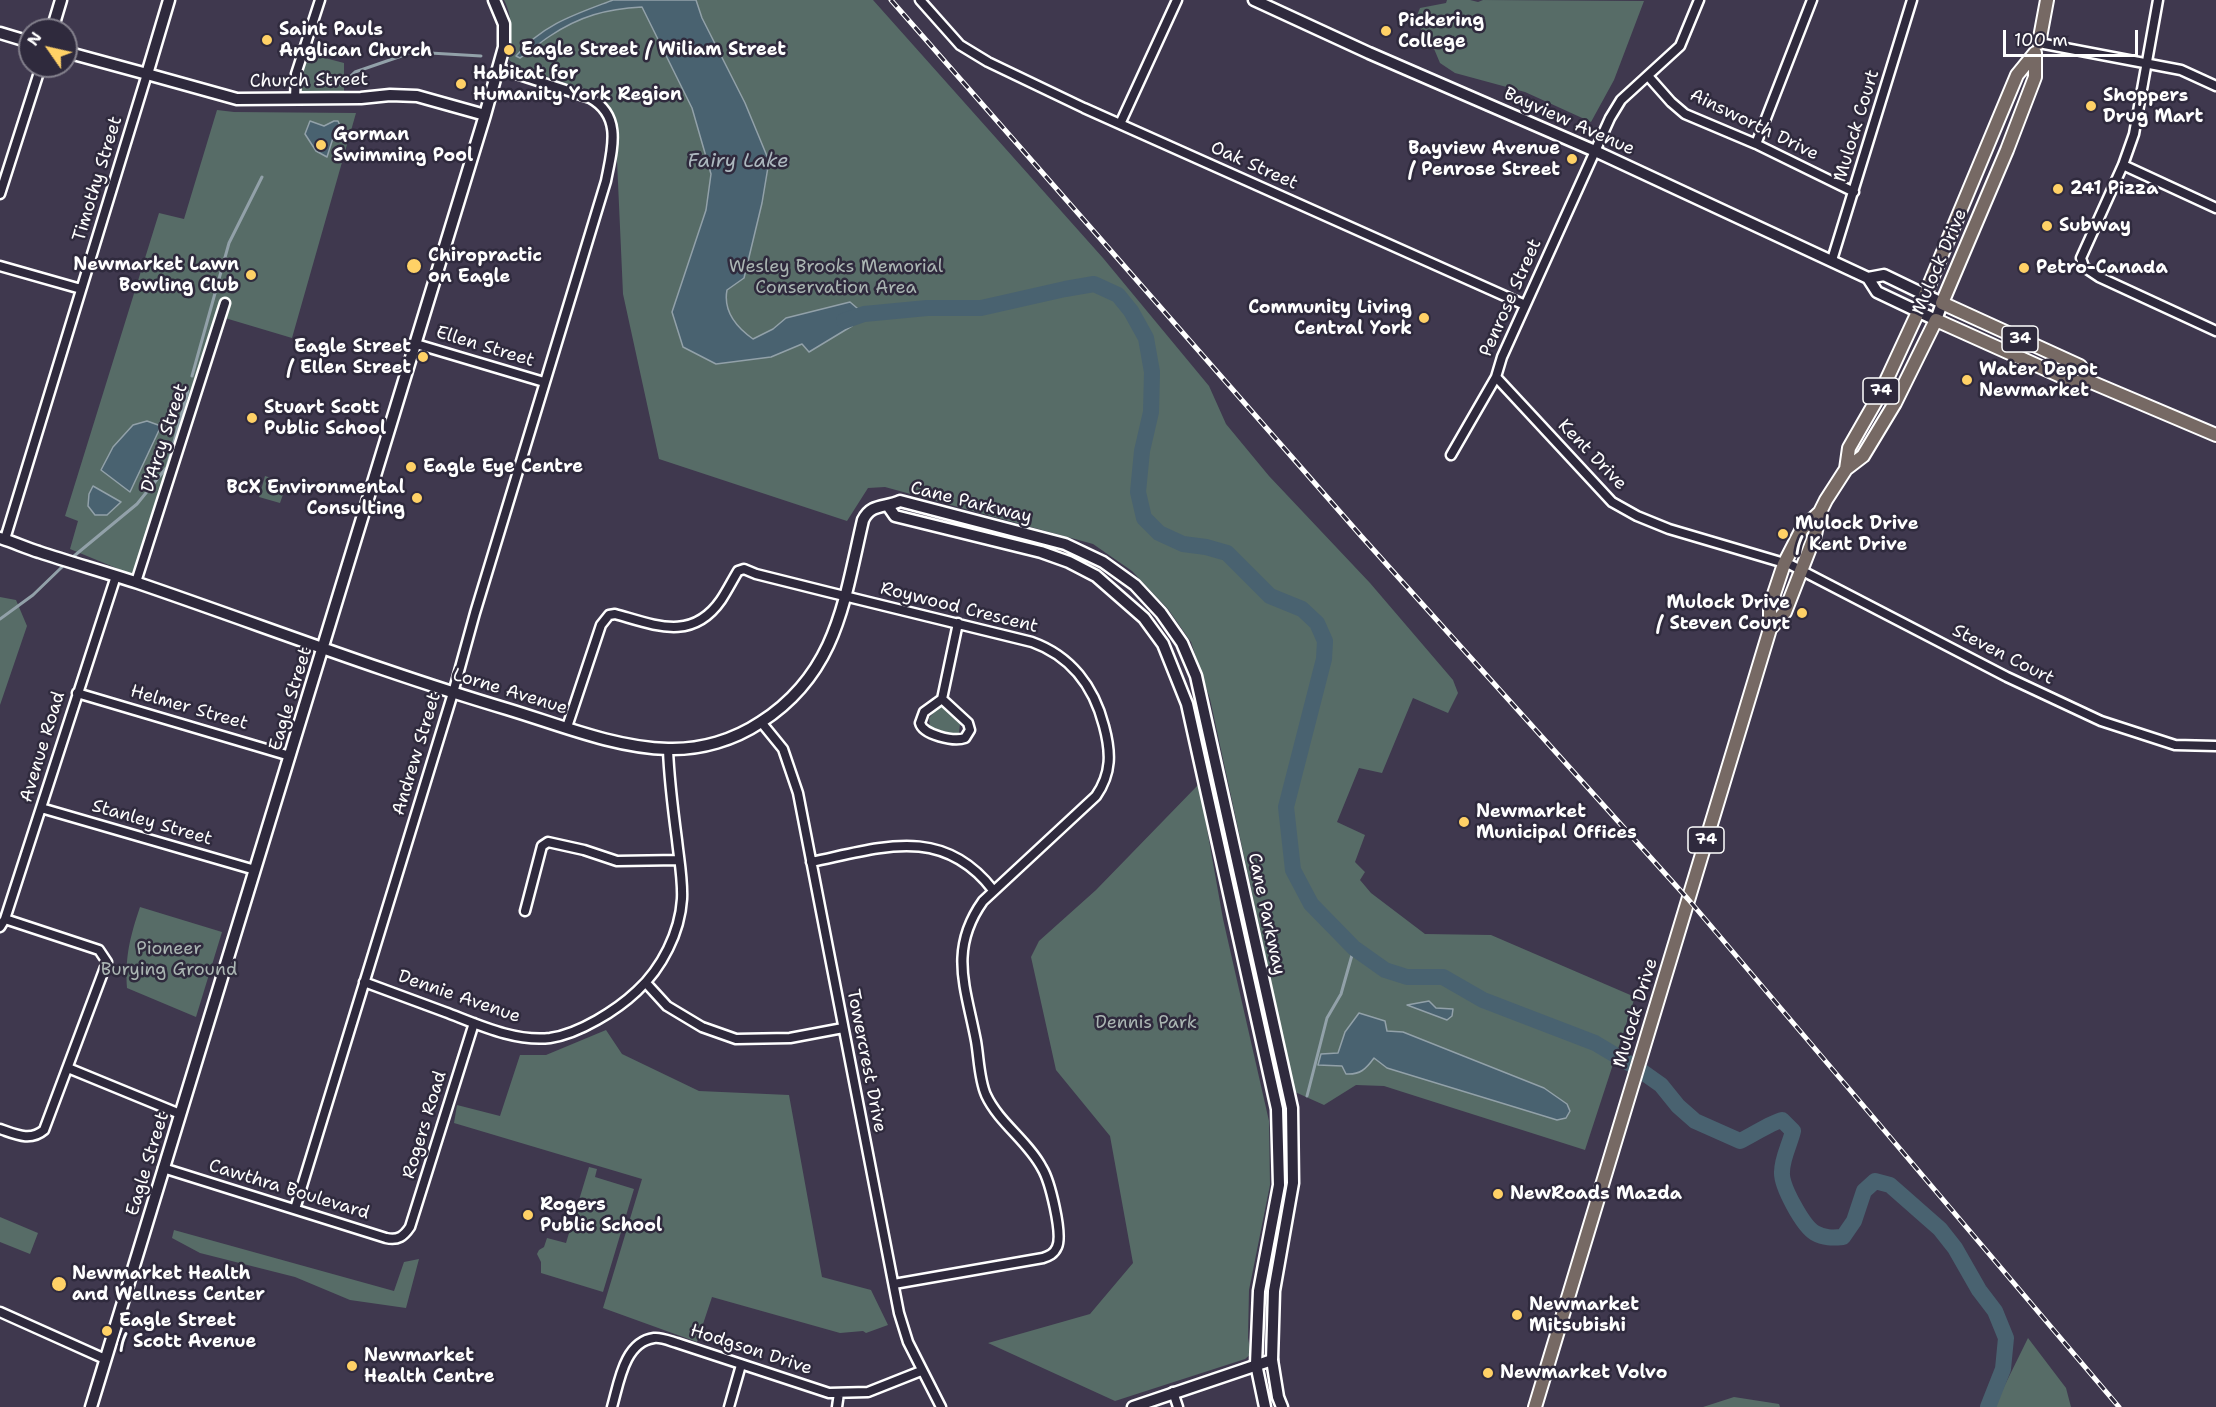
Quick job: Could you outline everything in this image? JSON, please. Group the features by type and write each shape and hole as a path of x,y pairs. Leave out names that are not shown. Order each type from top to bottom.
{"main road":[{"path":"56,18 61,0"},
{"name":"Timothy Street","path":"147,74 169,0"},
{"name":"Eagle Street","path":"91,1407 485,115 504,47 504,24 494,0"},
{"name":"Bayview Avenue","path":"1254,0 1369,53 1595,151 1832,260 1868,278 1877,292 1936,320"},
{"name":"Mulock Drive","path":"1535,1407 1770,629 1770,606 1784,564 1802,530 1820,512 1846,470 1863,456 1895,403 1936,320 2035,77 2037,48 2047,0"},
{"path":"0,33 18,38"},
{"name":"Mulock Drive","path":"1846,470 1849,448 1880,394 1918,312 2016,75 2037,48"},
{"name":"Church Street","path":"78,55 237,99 417,96 485,115"},
{"name":"Bayview Avenue","path":"1868,278 1884,275 1942,303"},
{"name":"34","path":"1942,303 2080,366 2091,382"},
{"name":"34","path":"1936,320 2074,382 2091,382 2216,435"},
{"name":"Cane Parkway","path":"1265,1407 1256,1364 1259,1290 1279,1185 1277,1109 1187,704 1163,644 1144,618 1096,576 1069,562 1041,552 895,516 888,506 900,501 1065,544 1102,562 1135,585 1161,613 1182,643 1196,676 1292,1108 1293,1183 1274,1291 1272,1360 1282,1407"},
{"name":"Lorne Avenue","path":"2,538 36,552 136,582 453,693 623,744 668,749 706,747 733,737 761,722 804,684 828,648 840,617 867,513 876,506 888,506"},
{"name":"Mulock Drive","path":"1770,629 1785,612 1815,535 1820,512"},
{"path":"1133,1407 1272,1360"}],"street":[{"path":"295,98 296,74 320,0"},
{"name":"Oak Street","path":"920,0 960,45 971,52 1074,103 1525,305"},
{"path":"1120,124 1177,0"},
{"name":"Penrose Street","path":"1451,455 1496,377 1502,357 1610,118 1621,100 1680,46 1699,0"},
{"path":"1756,144 1812,0"},
{"name":"Mulock Court","path":"1832,260 1912,0"},
{"path":"2158,0 2134,134 2123,165 2081,258 2084,267 2098,277 2216,331"},
{"path":"2037,48 2147,62 2181,70 2216,86"},
{"name":"Andrew Street","path":"295,1209 453,693 608,170 613,129 609,115 600,104 590,98 498,68"},
{"name":"Timothy Street","path":"2,538 147,74"},
{"name":"Ainsworth Drive","path":"1648,76 1685,114 1756,144 1854,192"},
{"path":"0,194 4,162 36,78"},
{"path":"2123,165 2216,208"},
{"path":"0,266 81,289"},
{"name":"D'Arcy Street","path":"136,582 225,303"},
{"name":"Ellen Street","path":"416,344 544,382"},
{"name":"Kent Drive","path":"1496,377 1612,502 1637,516 1669,529 1784,564"},
{"name":"Steven Court","path":"1784,564 2101,722 2175,745 2216,746"},
{"name":"Roywood Crescent","path":"567,727 601,625 609,615 615,614 665,628 690,626 721,601 738,572 744,569 845,597 1041,645 1073,666 1084,680 1095,700 1109,744 1109,770 1102,787 1096,796 993,890 975,911 965,933 962,949 963,980 986,1096 1000,1117 1042,1166 1059,1240 1054,1252 1043,1258 894,1284"},
{"name":"Avenue Road","path":"0,927 5,919 116,576"},
{"path":"942,699 968,723 970,730 965,738 955,739 927,732 921,729 920,723 922,716 942,699 958,623"},
{"name":"Helmer Street","path":"77,693 290,756"},
{"name":"Towercrest Drive","path":"761,722 783,749 792,772 903,1328 921,1371 941,1407"},
{"name":"Dennie Avenue","path":"364,982 474,1023 533,1038 552,1038 592,1023 618,1007 646,983 664,956 675,932 682,897 669,787 668,749"},
{"name":"Stanley Street","path":"41,808 255,870"},
{"path":"525,911 542,846 548,842 584,850 617,861 679,860"},
{"path":"811,862 894,845 927,847 950,855 969,866 993,890"},
{"path":"0,1129 28,1137 34,1137 44,1130 106,969 106,959 99,950 5,919"},
{"path":"646,983 667,1006 702,1027 736,1039 790,1038 843,1028"},
{"name":"Rogers Road","path":"404,1236 410,1227 474,1023"},
{"path":"68,1068 180,1114"},
{"name":"Cawthra Boulevard","path":"164,1168 393,1240 404,1236"},
{"path":"0,1312 105,1359"},
{"name":"Hodgson Drive","path":"612,1407 631,1352 639,1342 656,1338 829,1393 854,1394 878,1389 921,1371"},
{"path":"729,1407 741,1365"},
{"path":"1173,1392 1178,1407"},
{"path":"837,1407 839,1393"}],"green space":[{"name":"Wesley Brooks Memorial Conservation Area","path":"504,0 873,0 1103,258 1209,386 1226,424 1269,476 1370,583 1453,680 1458,693 1448,713 1413,698 1382,773 1359,768 1337,822 1365,835 1355,862 1365,872 1360,880 1371,893 1425,934 1491,935 1635,997 1585,1150 1384,1086 1356,1085 1324,1105 1295,1092 1210,699 1191,642 1168,609 1132,571 1093,544 885,487 868,488 847,521 659,459 623,294 615,116 606,101 594,93 517,66 509,60 511,22"},
{"path":"1447,0 1478,2 1483,0 1644,1 1614,80 1591,122 1525,92 1455,73 1440,63 1429,37 1414,23 1420,8 1446,3"},
{"path":"306,53 344,63 344,94 306,96 299,89 299,77"},
{"path":"217,110 356,113 292,338 225,318 138,577 70,549 78,521 65,516 159,213 184,219"},
{"path":"265,476 287,483 280,503 259,497"},
{"path":"0,597 16,600 27,626 0,705"},
{"path":"942,707 960,724 959,733 948,733 930,727 929,718"},
{"name":"Dennis Park","path":"1199,784 1223,919 1269,1121 1270,1185 1249,1290 1248,1338 1251,1354 1245,1359 1115,1401 988,1343 1090,1314 1133,1263 1110,1136 1056,1070 1031,957 1039,941 1096,890"},
{"name":"Pioneer Burying Ground","path":"140,907 222,932 196,1017 127,988 129,947"},
{"path":"606,1030 622,1054 699,1091 789,1095 822,1277 871,1290 888,1325 866,1333 863,1331 840,1333 712,1297 697,1342 603,1308 642,1179 454,1123 457,1105 500,1116 520,1055 546,1055"},
{"path":"589,1167 597,1169 595,1177 634,1189 603,1292 541,1273 541,1262 537,1254 544,1247 547,1238 566,1243"},
{"path":"0,1217 38,1233 30,1254 0,1242"},
{"path":"174,1230 394,1291 404,1262 419,1259 406,1308 350,1300 295,1277 200,1253 172,1238"},
{"path":"2028,1338 2066,1388 2071,1407 1994,1407"},
{"path":"1734,1397 1779,1404 1780,1407 1703,1407"}],"water":[{"name":"Fairy Lake","path":"613,0 696,0 702,18 745,103 769,161 762,203 744,278 727,290 727,305 736,324 753,339 773,329 786,318 850,302 864,314 852,326 809,352 802,344 771,357 716,364 683,347 672,312 706,210 711,174 692,108 642,7 605,12 572,23 520,58 516,56 537,36 561,21"},
{"name":"Gorman Swimming Pool","path":"310,121 324,126 338,121 343,133 333,138 327,157 316,151 305,134"},
{"path":"147,421 161,426 130,492 101,470 113,447 133,425"},
{"path":"93,486 121,502 107,515 95,515 88,506 89,494"},
{"path":"1429,1001 1436,1008 1453,1009 1452,1016 1447,1020 1407,1005"},
{"path":"1359,1013 1385,1021 1387,1031 1403,1032 1544,1088 1567,1104 1570,1111 1566,1118 1557,1120 1387,1068 1374,1058 1362,1070 1351,1074 1346,1074 1342,1066 1318,1065 1321,1054 1338,1053 1345,1032"}],"waterway":[{"path":"341,85 355,72 413,52 481,56"},
{"path":"192,376 229,243 262,177"},
{"path":"844,321 864,314 927,308 981,308 1094,284 1118,295 1131,311 1146,338 1152,372 1151,412 1142,451 1138,492 1144,518 1159,533 1183,544 1227,553 1270,596 1302,609 1317,623 1325,641 1324,659 1286,807 1293,870 1311,904 1354,948 1385,970 1407,977 1443,977 1483,1000 1595,1043 1661,1085 1678,1106 1695,1121 1740,1141 1782,1120 1793,1131 1782,1167 1785,1186 1805,1222 1818,1235 1843,1237 1854,1221 1864,1191 1875,1181 1890,1185 1940,1229 1955,1248 1979,1290 1995,1311 2006,1338 2003,1369 1988,1407"},
{"path":"74,556 137,504 167,467 188,391"},
{"path":"0,619 33,595 62,567"},
{"path":"1307,1096 1327,1018 1341,994 1354,948"}],"railway":[{"path":"891,0 1362,537 1688,899 2119,1407"}],"place":[{"name":"Pickering College","path":"1386,31"},
{"name":"Saint Pauls Anglican Church","path":"267,40"},
{"name":"Eagle Street / Wiliam Street","path":"509,50"},
{"name":"Habitat for Humanity York Region","path":"461,84"},
{"name":"Shoppers Drug Mart","path":"2091,106"},
{"name":"Gorman Swimming Pool","path":"321,145"},
{"name":"Bayview Avenue / Penrose Street","path":"1572,159"},
{"name":"241 Pizza","path":"2058,189"},
{"name":"Subway","path":"2047,226"},
{"name":"Chiropractic on Eagle","path":"414,266"},
{"name":"Petro-Canada","path":"2024,268"},
{"name":"Newmarket Lawn Bowling Club","path":"251,275"},
{"name":"Community Living Central York","path":"1424,318"},
{"name":"Eagle Street / Ellen Street","path":"423,357"},
{"name":"Water Depot Newmarket","path":"1967,380"},
{"name":"Stuart Scott Public School","path":"252,418"},
{"name":"Eagle Eye Centre","path":"411,467"},
{"name":"BCX Environmental Consulting","path":"417,498"},
{"name":"Mulock Drive / Kent Drive","path":"1783,534"},
{"name":"Mulock Drive / Steven Court","path":"1802,613"},
{"name":"Newmarket Municipal Offices","path":"1464,822"},
{"name":"NewRoads Mazda","path":"1498,1194"},
{"name":"Rogers Public School","path":"528,1215"},
{"name":"Newmarket Health and Wellness Center","path":"59,1284"},
{"name":"Newmarket Mitsubishi","path":"1517,1315"},
{"name":"Eagle Street / Scott Avenue","path":"107,1331"},
{"name":"Newmarket Health Centre","path":"352,1366"},
{"name":"Newmarket Volvo","path":"1488,1373"}]}
